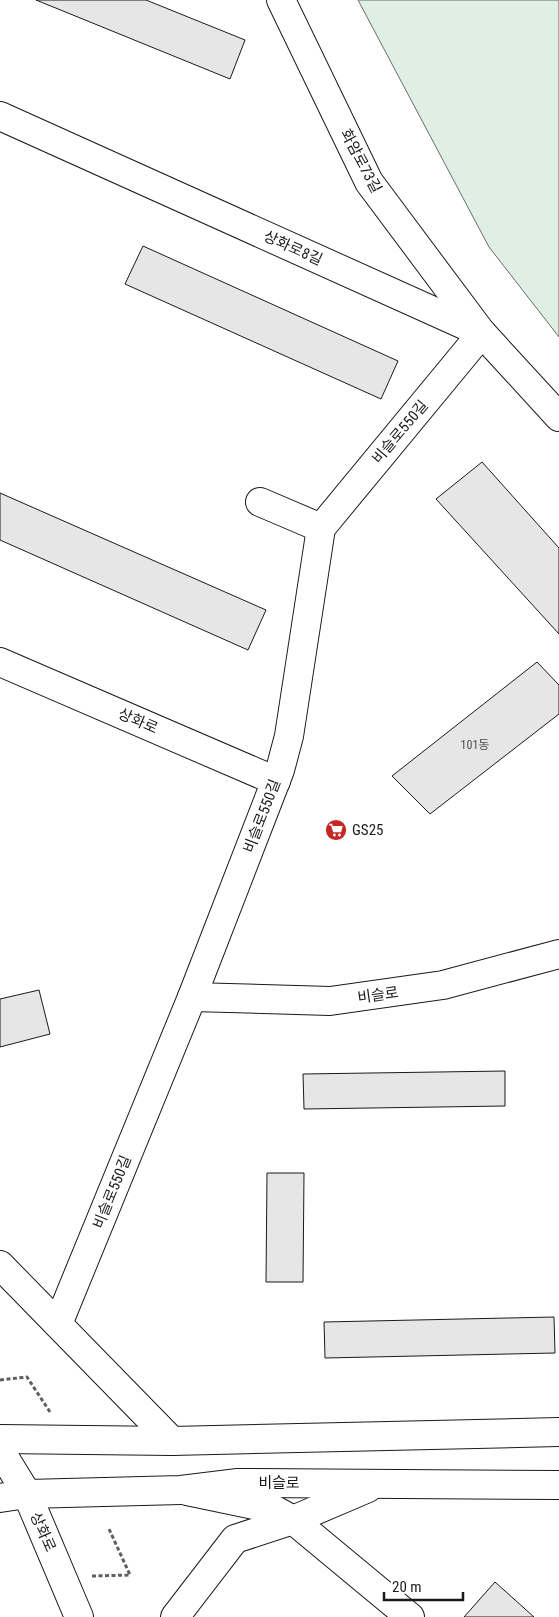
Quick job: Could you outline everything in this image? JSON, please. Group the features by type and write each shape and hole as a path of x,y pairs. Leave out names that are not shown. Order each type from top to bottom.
{"street":[{"name":"화암로73길","path":"281,0 369,182 482,333"},
{"name":"상화로8길","path":"0,116 482,333 559,417"},
{"name":"비슬로550길","path":"58,1324 192,997 276,781 289,736 321,528 482,333"},
{"path":"260,502 321,528"},
{"name":"상화로","path":"0,662 276,781"},
{"name":"비슬로","path":"192,997 330,1001 443,985 559,954"},
{"path":"0,1265 172,1441"},
{"path":"0,1439 172,1441 559,1432"},
{"name":"상화로","path":"0,1450 27,1494 79,1617"},
{"name":"비슬로","path":"0,1498 27,1494 181,1490 238,1483 559,1485"},
{"path":"175,1617 235,1540 294,1520 381,1483"},
{"path":"181,1490 273,1509 294,1520 410,1617"}],"path":[{"path":"0,1380 27,1377 53,1415"},
{"path":"91,1576 130,1575 109,1529"}],"green space":[{"path":"358,0 559,0 559,337 489,247"}],"building":[{"path":"36,0 146,0 245,40 230,79"},
{"path":"143,246 398,361 381,399 125,284"},
{"path":"482,462 559,548 559,634 436,499"},
{"path":"0,493 266,610 248,650 0,540"},
{"path":"537,662 559,685 559,714 430,814 392,776"},
{"path":"39,990 50,1034 0,1047 0,999"},
{"path":"505,1071 505,1106 304,1109 303,1074"},
{"path":"267,1173 304,1173 303,1282 266,1282"},
{"path":"554,1317 555,1353 325,1358 324,1322"},
{"path":"495,1582 534,1617 464,1617"}],"place":[{"name":"GS25","path":"336,830"}]}
